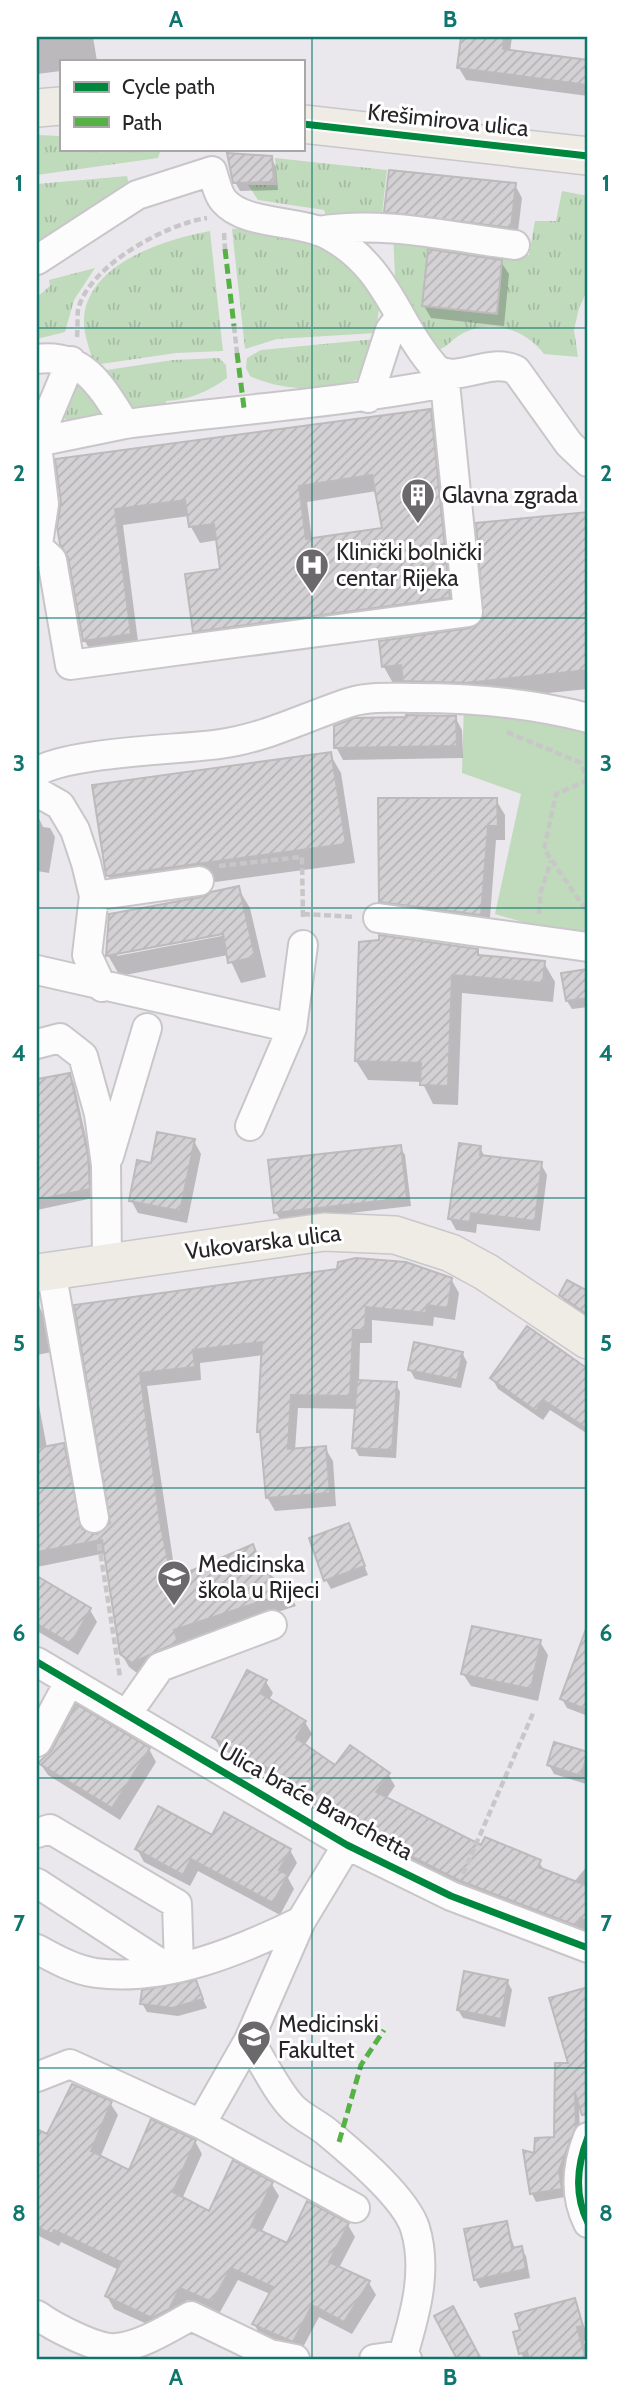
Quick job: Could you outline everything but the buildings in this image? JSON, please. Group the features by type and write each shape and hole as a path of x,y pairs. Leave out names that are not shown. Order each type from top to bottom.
{"main road":[{"path":"37,108 60,106"},
{"name":"Krešimirova ulica","path":"304,124 588,156"},
{"name":"Vukovarska ulica","path":"44,1272 324,1232 395,1235 422,1241 475,1266 588,1340"}],"street":[{"path":"37,260 137,195 210,160 224,201 250,217 294,223 317,231 355,251 370,265 427,359 446,378 468,612 70,665 52,560 37,546"},
{"path":"317,231 345,226 376,227 515,245"},
{"path":"368,398 390,330 400,317"},
{"path":"37,359 71,361 90,373 125,424"},
{"path":"37,551 44,504 37,443 71,361"},
{"path":"37,443 125,424 244,408 368,398 491,364 505,365 516,370 569,444 588,461"},
{"path":"37,772 64,761 235,741 269,734 354,702 389,698 477,700 538,705 588,718"},
{"path":"37,792 60,805 75,830 94,897 87,955 102,987"},
{"path":"94,897 199,881"},
{"path":"378,918 588,947"},
{"path":"250,1126 292,1028 303,945"},
{"path":"37,970 102,987 292,1028"},
{"path":"106,1165 147,1028"},
{"path":"37,1044 60,1038 83,1056 93,1080 106,1165 107,1262"},
{"path":"44,1272 94,1518"},
{"path":"127,1714 160,1667 271,1625"},
{"name":"Ulica braće Branchetta","path":"37,1662 347,1845 451,1896 588,1948"},
{"path":"37,1742 69,1682"},
{"path":"37,1833 50,1829 177,1904 173,1967"},
{"path":"201,2124 249,2040 301,1921 347,1845"},
{"path":"37,1883 173,1967"},
{"path":"37,1949 60,1961 94,1972 125,1974 211,1961 301,1921"},
{"path":"249,2040 293,2107 326,2131 384,2186 407,2212 415,2228 419,2265 418,2303 405,2357 374,2359"},
{"path":"37,2077 70,2064 201,2124 355,2208"},
{"path":"588,2137 579,2163 578,2185 582,2211 588,2223"},
{"path":"37,2315 82,2339 115,2348 159,2333 191,2316 270,2354 295,2359"}],"path":[{"path":"71,361 76,345 79,308 90,287 111,264 144,241 211,218"},
{"path":"223,229 225,249"},
{"path":"234,326 237,353"},
{"path":"477,700 505,731 581,763 588,780 556,794 544,849 588,913"},
{"path":"199,881 210,866 302,857 303,945"},
{"path":"536,940 541,891 551,860"},
{"path":"303,914 378,918"},
{"path":"94,1518 121,1679"},
{"path":"460,1880 534,1711"}],"green space":[{"path":"37,135 60,136 60,150 161,150 158,158 37,175"},
{"path":"275,158 387,170 381,223 326,216 324,210 258,200 248,185 277,185"},
{"path":"127,176 129,185 37,252 37,184"},
{"path":"562,191 588,196 588,289 579,308 574,330 578,357 544,354 536,345 516,332 494,327 471,330 444,347 432,350 407,318 416,312 395,276 393,234 529,255 535,221 556,221"},
{"path":"252,227 341,251 377,296 379,308 376,333 277,339 245,349 232,229"},
{"path":"210,231 223,351 176,353 94,365 84,318 89,299 99,282 114,268 132,257 172,240"},
{"path":"95,268 74,300 65,332 37,339 37,297 50,286 49,280"},
{"path":"376,339 361,378 348,383 320,388 276,385 250,376 246,368 247,358 261,350"},
{"path":"219,358 226,365 227,378 220,383 191,397 166,401 166,406 133,417 100,371 173,360"},
{"path":"79,379 104,414 102,418 69,423 61,415"},
{"path":"464,704 588,726 588,939 576,938 495,914 521,794 462,773"}],"marked path":[{"path":"225,249 234,326"},
{"path":"237,353 244,408"},
{"path":"339,2142 361,2065 384,2030"}],"cycle path":[{"path":"304,124 588,156"},
{"path":"37,1662 347,1845 451,1896 588,1948"},
{"path":"588,2137 579,2169 579,2191 588,2223"}],"place":[{"name":"Glavna zgrada","path":"418,525"},
{"name":"Klinički bolnički centar Rijeka","path":"312,595"},
{"name":"Medicinska škola u Rijeci","path":"174,1607"},
{"name":"Medicinski Fakultet","path":"254,2067"}]}
